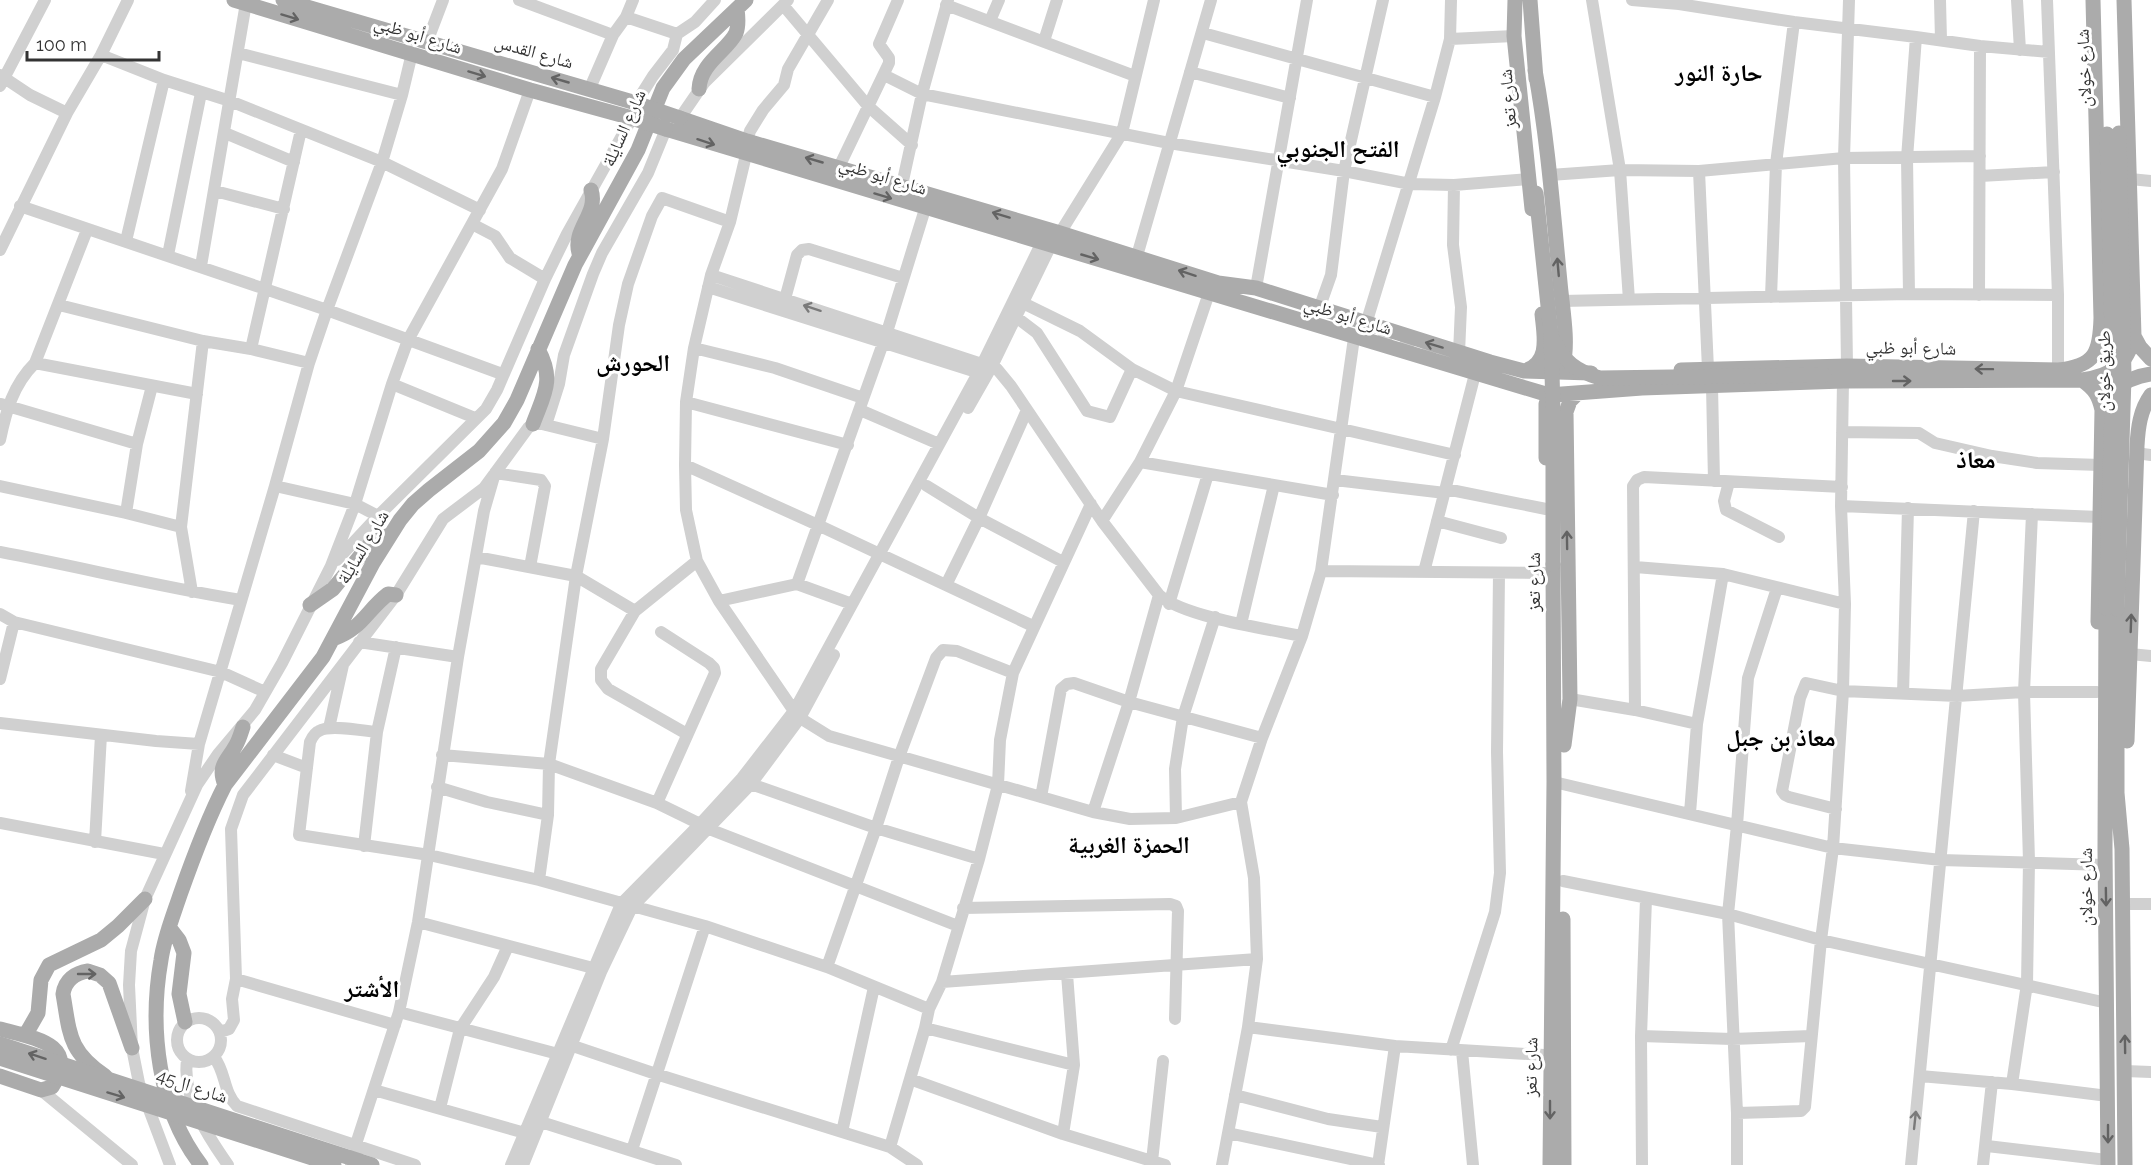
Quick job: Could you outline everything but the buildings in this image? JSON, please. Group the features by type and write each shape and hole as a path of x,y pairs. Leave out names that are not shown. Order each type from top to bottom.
{"main road":[{"name":"شارع القدس","path":"283,0 590,88 634,110"},
{"path":"1516,0 1514,36 1547,329 1545,331 1555,334 1560,331 1563,324"},
{"name":"شارع تعز","path":"1516,0 1541,193"},
{"name":"شارع تعز","path":"1530,0 1553,411 1554,567 1559,742 1557,1056 1563,1165"},
{"name":"طريق خولان","path":"2093,0 2100,342"},
{"name":"شارع خولان","path":"2101,0 2113,134"},
{"name":"شارع خولان","path":"2113,134 2116,0"},
{"name":"طريق خولان","path":"2124,0 2134,336"},
{"name":"شارع أبو ظبي","path":"240,2 530,90 680,118 747,148 925,209 1051,240 1213,288 1256,288 1319,309 1359,330 1481,376 1527,390 1549,395 1642,388 1712,386 1845,373"},
{"path":"699,89 713,59 736,34 742,4"},
{"name":"شارع السايلة","path":"199,1163 176,1122 168,1102 158,1040 156,1006 158,976 169,927 198,847 225,785 316,666 389,535 413,504 448,474 470,459 496,432 517,400 580,255 638,150 656,104 672,74 684,58 742,4"},
{"path":"1535,70 1546,131 1566,373"},
{"name":"شارع أبو ظبي","path":"634,110 666,129 839,167 902,185 1051,240 1137,256 1213,288"},
{"name":"طريق خولان","path":"2112,608 2113,134"},
{"path":"580,255 578,241 593,205 591,190"},
{"path":"1213,288 1359,330"},
{"path":"2101,318 2134,318"},
{"path":"1524,371 1537,365 1542,358 1547,329"},
{"path":"1547,329 1568,363 1589,375 1600,378 1845,373"},
{"name":"شارع أبو ظبي","path":"1359,330 1524,371 1566,373 1708,369 2042,376 2085,363 2095,353 2100,342"},
{"path":"2134,336 2151,359"},
{"path":"2042,376 2082,380 2097,378 2111,372 2123,363 2131,350 2134,336"},
{"path":"1564,346 1576,363 1594,373"},
{"path":"538,349 547,368 548,381 540,424"},
{"path":"1481,376 1492,376 1495,371 1490,362"},
{"path":"1640,371 1635,374 1633,382 1636,387 1642,388"},
{"path":"1545,411 1527,390 1549,385 1566,373"},
{"path":"1554,567 1546,509 1545,411 1549,395 1566,373"},
{"path":"2102,410 2109,396 2122,384 2151,374"},
{"path":"2082,380 2099,396 2102,410"},
{"path":"1559,742 1570,699 1566,412 1570,400 1578,393"},
{"path":"2122,849 2140,446 2144,406 2151,395"},
{"name":"طريق خولان","path":"2102,410 2097,692 2098,793 2105,858"},
{"path":"2101,445 2140,446"},
{"path":"1546,462 1551,453 1557,452 1563,455 1566,462"},
{"path":"310,605 333,589 370,544 389,535"},
{"path":"333,639 347,634 361,624 388,594 396,595"},
{"name":"شارع خولان","path":"2112,608 2117,793 2122,849 2126,1165"},
{"name":"شارع خولان","path":"2108,1162 2105,858 2112,608"},
{"path":"225,785 222,777 223,766 235,747 243,727"},
{"name":"شارع تعز","path":"1550,1165 1557,1056 1563,881 1559,783"},
{"path":"19,1034 26,1034 35,1021 40,1005 43,975 49,965 53,961 101,940 145,899"},
{"path":"169,927 179,940 184,953 179,1000 185,1022"},
{"path":"112,1081 83,1060 73,1043 63,994 64,987 71,977 88,971 105,978 112,989 132,1048"},
{"path":"0,1029 49,1045 58,1052 62,1061 60,1075 52,1087 41,1090 0,1076"},
{"name":"شارع ال45","path":"0,1044 372,1165"},
{"name":"شارع ال45","path":"0,1058 334,1165"}],"street":[{"path":"45,0 1,80 67,114"},
{"path":"0,250 67,114 101,55 128,0"},
{"path":"427,42 443,0"},
{"path":"519,0 613,35"},
{"path":"590,88 613,35 626,16 633,0"},
{"path":"331,566 486,409 567,234 652,76 673,50 677,34 695,22 715,0"},
{"path":"828,0 788,69 784,86 763,110 750,131 730,222 710,281 694,348 686,402 684,465 686,510 697,561 719,601 797,714 829,736 1093,812 1130,819 1176,818 1241,802"},
{"path":"839,167 889,63 889,58 881,48 880,38 898,0"},
{"path":"990,21 999,0"},
{"path":"1044,42 1057,0"},
{"path":"797,714 852,604 927,486 1051,240 1122,134 1154,0"},
{"path":"1137,256 1211,0"},
{"path":"1256,288 1307,0"},
{"path":"1319,309 1331,275 1344,171 1383,0"},
{"path":"1222,1165 1248,1027 1257,959 1254,878 1241,802 1262,738 1302,636 1321,571 1359,330 1410,184 1435,96 1450,39 1451,0"},
{"path":"1592,0 1620,170 1629,300"},
{"path":"1632,0 1679,2 1794,22 1980,46 2049,52"},
{"path":"1737,1113 1804,1110 1821,940 1833,848 1843,692 1845,604 1841,506 1847,295 1845,158 1849,0"},
{"path":"1940,0 1941,40"},
{"path":"2017,0 2020,50"},
{"path":"2047,0 2058,295 2058,370"},
{"path":"201,266 238,53 240,2"},
{"path":"902,185 922,94 947,2 990,21 1135,76"},
{"path":"680,118 699,89 785,3 808,35 868,106 912,145"},
{"path":"626,16 677,34"},
{"path":"1771,297 1776,164 1794,22"},
{"path":"1203,33 1365,79 1435,96"},
{"path":"1450,39 1514,36"},
{"path":"1909,294 1906,158 1916,37"},
{"path":"1979,295 1980,46"},
{"path":"238,53 402,94"},
{"path":"189,801 199,744 309,363 382,162 412,53"},
{"path":"101,55 164,80 230,101 382,162 480,210"},
{"path":"1190,72 1290,98"},
{"path":"884,75 922,94 1169,143 1410,184 1454,185 1529,179"},
{"path":"126,241 164,80"},
{"path":"170,1165 139,1083 132,1048 129,985 131,951 145,899 189,801 218,754 243,727 265,693 331,566 408,340 502,169 530,90"},
{"path":"168,255 201,93"},
{"path":"540,424 557,390 564,355 593,274 602,253 648,173 666,129"},
{"path":"251,349 301,130"},
{"path":"225,134 294,162"},
{"path":"1550,174 1620,170 1699,171 1845,158 1980,156"},
{"path":"1699,171 1708,369"},
{"path":"1980,176 2054,172"},
{"path":"2130,178 2151,181"},
{"path":"1454,185 1453,245 1461,307 1459,353"},
{"path":"215,191 284,209"},
{"path":"539,880 548,815 549,764 576,576 603,440 619,325 628,285 652,216 662,198 730,222"},
{"path":"20,206 265,288 502,375"},
{"path":"797,584 820,526 885,337 925,209"},
{"path":"472,224 495,236 510,258 545,279"},
{"path":"0,440 4,405 23,375 35,363 87,230"},
{"path":"511,1165 593,968 627,905 746,781 797,714 883,555 939,444 1016,317 1051,240"},
{"path":"785,299 797,255 801,250 808,249 903,278"},
{"path":"710,281 785,299 885,337"},
{"path":"710,281 1005,377 1102,521 1164,599 1241,624 1302,636"},
{"path":"1102,521 1140,462 1176,391 1213,288"},
{"path":"1561,301 1909,294 2058,295"},
{"path":"1023,303 1080,331 1132,369 1176,391 1455,455"},
{"path":"59,305 203,341 251,349 309,363"},
{"path":"1016,317 1037,333 1087,411 1110,417 1132,369"},
{"path":"192,592 182,526 203,341"},
{"path":"694,348 776,368 861,404 939,444"},
{"path":"35,363 197,394"},
{"path":"1424,572 1455,455 1481,376"},
{"path":"392,384 475,418"},
{"path":"126,513 137,444 152,386"},
{"path":"1712,386 1714,481"},
{"path":"686,402 848,445"},
{"path":"4,405 137,444"},
{"path":"946,585 979,518 1027,410"},
{"path":"220,1032 233,1025 232,999 236,979 231,829 243,795 396,595 440,523 447,514 480,493 528,428 540,424 603,440"},
{"path":"1842,432 1919,434 1935,443 1992,456 2037,463 2101,465"},
{"path":"1140,462 1333,495"},
{"path":"684,465 1033,626"},
{"path":"351,1165 399,1012 418,921 458,657 484,511 495,473"},
{"path":"495,473 542,480 544,486 530,567"},
{"path":"1093,812 1208,474"},
{"path":"1635,710 1633,486 1637,480 1644,477 1842,487"},
{"path":"1335,480 1445,491 1546,509"},
{"path":"1729,482 1724,501 1726,510 1779,537"},
{"path":"1241,624 1274,485"},
{"path":"0,486 182,526"},
{"path":"275,486 354,504 378,516"},
{"path":"927,486 979,518 1064,562"},
{"path":"890,1147 929,1009 942,982 979,859 998,785 1000,740 1013,673 1091,504"},
{"path":"460,505 484,511"},
{"path":"1841,506 2099,517"},
{"path":"1903,694 1908,508"},
{"path":"1911,1165 1958,696 1974,511"},
{"path":"2012,1084 2027,984 2029,861 2024,692 2032,514"},
{"path":"1437,521 1501,538"},
{"path":"0,552 241,600"},
{"path":"476,557 576,576 635,611"},
{"path":"687,734 608,689 601,680 601,669 635,611 697,561"},
{"path":"1321,571 1499,573 1554,567"},
{"path":"1635,567 1723,574 1845,604"},
{"path":"1473,1165 1456,1050 1495,912 1500,873 1497,753 1499,573"},
{"path":"1689,813 1697,724 1723,574"},
{"path":"719,601 797,584 852,604"},
{"path":"1737,1165 1737,1113 1728,914 1748,678 1777,588"},
{"path":"0,614 14,622 221,672 265,693"},
{"path":"1176,818 1175,769 1183,717 1215,617"},
{"path":"0,679 14,622"},
{"path":"657,803 715,674 714,668 661,632"},
{"path":"360,642 458,657"},
{"path":"364,846 377,732 396,647"},
{"path":"827,967 857,886 898,757 936,658 943,650 957,651 1013,673"},
{"path":"2130,654 2151,656"},
{"path":"329,728 344,662"},
{"path":"1836,809 1789,797 1782,790 1803,686 1806,682 1843,692 1958,696 2024,692 2097,692"},
{"path":"1041,797 1061,689 1067,684 1074,683 1129,702 1262,738"},
{"path":"1570,699 1697,724"},
{"path":"0,723 199,744"},
{"path":"377,732 329,728 313,735 299,835 429,855 539,880 705,926 827,967 929,1009"},
{"path":"95,842 101,735"},
{"path":"273,755 307,768"},
{"path":"442,755 549,764 657,803 705,826 958,926"},
{"path":"746,781 876,828 979,859"},
{"path":"1559,783 1833,848 1941,860 2029,861 2105,858"},
{"path":"437,787 487,802 548,815"},
{"path":"0,823 164,854"},
{"path":"1563,881 1728,914 1821,940 2107,1003"},
{"path":"1642,1165 1641,1036 1646,899"},
{"path":"963,908 1170,904 1176,906 1178,911 1178,965 1175,1019"},
{"path":"2123,904 2151,904"},
{"path":"523,1165 627,905"},
{"path":"418,921 593,968"},
{"path":"632,1150 705,926"},
{"path":"440,1108 460,1029 494,977 508,946"},
{"path":"942,982 1257,959"},
{"path":"1064,1134 1074,1065 1067,974"},
{"path":"236,979 395,1025"},
{"path":"842,1132 874,987"},
{"path":"399,1012 558,1054"},
{"path":"191,1019 205,1019 217,1026 220,1032 221,1046 214,1057 204,1062 187,1060 182,1056 177,1045 178,1032 185,1022 191,1019"},
{"path":"1248,1027 1395,1047 1557,1056"},
{"path":"925,1028 1074,1065"},
{"path":"1641,1036 1732,1039 1811,1036"},
{"path":"570,1045 890,1147 917,1165"},
{"path":"1228,1133 1378,1165 1395,1047"},
{"path":"214,1057 224,1072 228,1093 237,1106 415,1165"},
{"path":"187,1060 185,1076 188,1091 202,1122 228,1165"},
{"path":"1152,1161 1163,1061"},
{"path":"2125,1071 2151,1072"},
{"path":"1920,1076 2108,1096"},
{"path":"910,1079 1064,1134 1165,1165"},
{"path":"1983,1165 1987,1146 1992,1083"},
{"path":"41,1090 132,1165"},
{"path":"374,1090 525,1133"},
{"path":"1235,1095 1328,1119 1382,1126"},
{"path":"541,1122 676,1165"},
{"path":"1987,1146 2040,1159 2108,1162"}],"tunnel":[{"path":"1356,328 1436,353"}],"district":[{"name":"حارة النور","path":"1719,73"},
{"name":"الفتح الجنوبي","path":"1338,149"},
{"name":"الحورش","path":"633,363"},
{"name":"معاذ","path":"1976,460"},
{"name":"معاذ بن جبل","path":"1781,738"},
{"name":"الحمزة الغربية","path":"1129,845"},
{"name":"الأشتر","path":"372,989"}]}
